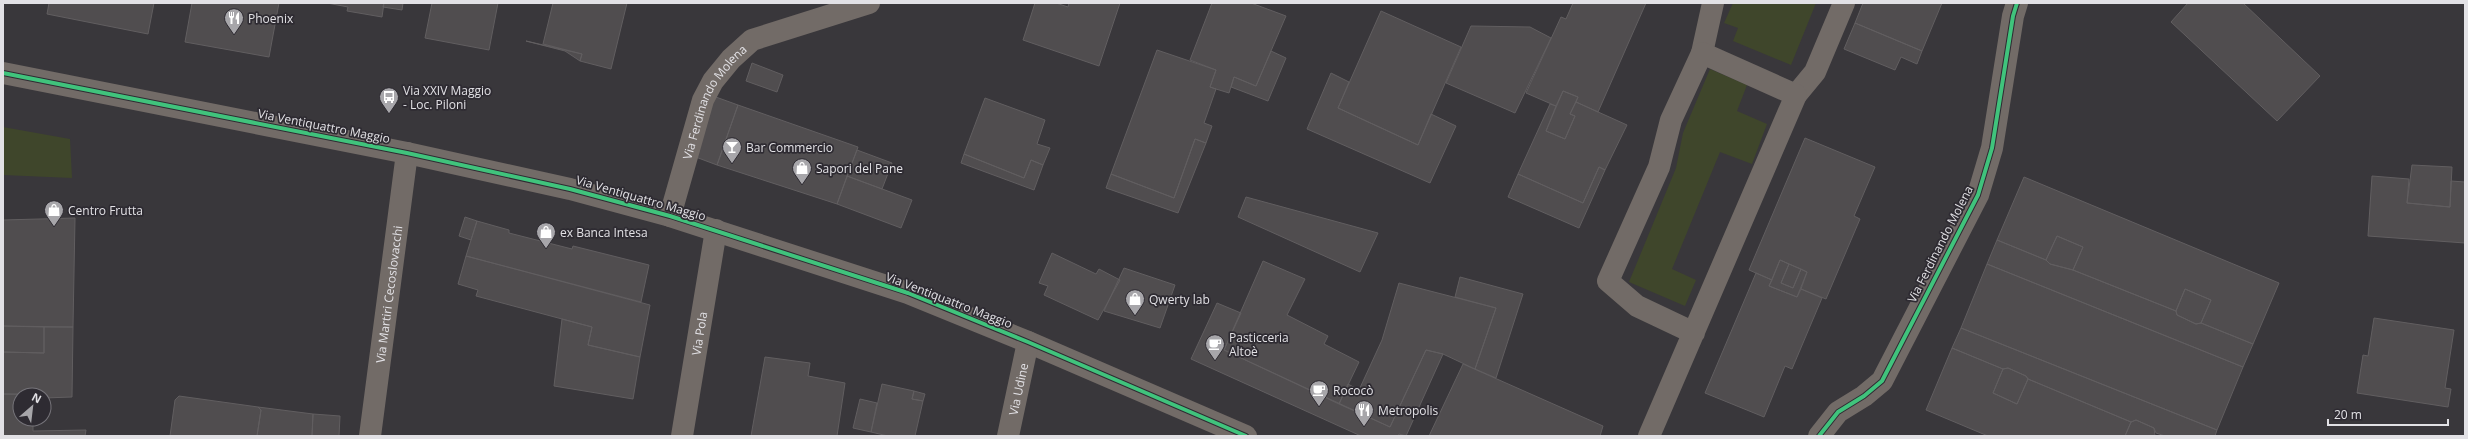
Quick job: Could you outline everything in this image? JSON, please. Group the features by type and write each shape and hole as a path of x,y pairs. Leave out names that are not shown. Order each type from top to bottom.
{"street":[{"name":"Via Ferdinando Molena","path":"670,216 703,100 713,81 731,59 752,40 868,3"},
{"path":"1694,333 1637,306 1608,281 1659,167 1671,120 1702,53 1713,3"},
{"path":"1649,436 1796,95 1815,72 1844,3"},
{"name":"Via Ferdinando Molena","path":"1819,436 1838,412 1864,396 1882,381 1978,194 1992,148 2013,16 2017,3"},
{"path":"1702,53 1796,95"},
{"name":"Via Ventiquattro Maggio","path":"3,73 406,153 570,189 670,216 908,293 1028,342 1246,436"},
{"name":"Via Martiri Cecoslovacchi","path":"370,436 406,153"},
{"name":"Via Pola","path":"682,436 716,230"},
{"name":"Via Udine","path":"1008,436 1028,342"}],"green space":[{"path":"1733,3 1816,3 1791,65 1733,41 1738,28 1724,23"},
{"path":"1710,69 1747,85 1737,111 1767,124 1752,164 1720,152 1672,269 1696,280 1685,306 1629,282 1676,168 1683,133"},
{"path":"3,127 70,139 72,178 3,175"}],"building":[{"path":"49,3 154,3 148,34 47,14"},
{"path":"192,3 279,3 269,57 185,42"},
{"path":"327,3 384,3 382,17 347,11 348,7"},
{"path":"384,3 403,3 402,10 383,7"},
{"path":"432,3 498,3 489,50 425,38"},
{"path":"553,3 627,3 611,69 580,61 582,54 543,44"},
{"path":"1035,3 1056,3 1068,7 1069,3 1120,3 1099,66 1023,40"},
{"path":"1212,3 1251,3 1286,16 1256,86 1234,77 1229,93 1210,87 1216,70 1190,60"},
{"path":"1573,3 1646,3 1598,112 1576,102 1578,97 1563,91 1556,106 1526,93 1561,17 1566,19"},
{"path":"1863,3 1942,3 1922,51 1855,23"},
{"path":"2188,3 2243,3 2320,76 2277,121 2171,22"},
{"path":"1381,11 1461,47 1418,145 1338,108"},
{"path":"1855,23 1922,51 1917,64 1901,57 1895,70 1844,49"},
{"path":"1471,26 1530,27 1551,38 1515,113 1446,83"},
{"path":"526,41 582,54 580,61 565,51"},
{"path":"1157,50 1216,70 1210,87 1216,89 1204,123 1212,126 1206,143 1195,139 1174,198 1111,174"},
{"path":"1271,51 1286,58 1268,101 1231,87 1234,77 1256,86"},
{"path":"752,63 783,75 777,92 746,81"},
{"path":"1331,73 1349,82 1338,108 1418,145 1431,114 1456,126 1430,183 1307,129"},
{"path":"1563,91 1578,97 1570,114 1575,116 1565,139 1546,131"},
{"path":"713,96 738,105 717,165 693,156"},
{"path":"985,98 1045,120 1037,144 1050,148 1043,165 1031,160 1024,178 964,154"},
{"path":"1576,102 1627,125 1605,170 1599,167 1583,203 1518,174 1550,104 1556,106 1546,131 1565,139 1575,116 1570,114"},
{"path":"738,105 858,147 837,204 717,165"},
{"path":"1805,138 1875,167 1854,216 1860,219 1826,299 1801,289 1807,272 1780,260 1772,280 1749,270"},
{"path":"1195,139 1206,143 1178,213 1106,188 1111,174 1174,198"},
{"path":"857,150 892,163 882,189 847,176"},
{"path":"964,154 1024,178 1031,160 1043,165 1034,190 961,163"},
{"path":"2412,165 2452,167 2450,207 2407,203"},
{"path":"1599,167 1605,170 1579,228 1508,197 1518,174 1583,203"},
{"path":"847,176 912,200 901,228 837,204"},
{"path":"2372,176 2409,179 2407,203 2450,207 2451,181 2465,182 2465,243 2368,236"},
{"path":"2024,177 2279,283 2253,344 2201,323 2211,300 2185,289 2176,311 2073,270 2083,247 2057,236 2046,260 1997,240"},
{"path":"1246,197 1378,233 1360,272 1238,217"},
{"path":"465,217 477,221 471,240 459,236"},
{"path":"75,218 73,327 3,326 3,220"},
{"path":"477,221 509,230 509,233 572,249 573,246 649,265 641,302 466,256"},
{"path":"2057,236 2083,247 2073,270 2050,264 2046,260"},
{"path":"1997,240 2046,260 2050,264 2073,270 2176,311 2177,315 2196,324 2201,323 2253,344 2243,367 1987,264"},
{"path":"1052,253 1096,274 1099,269 1120,280 1098,320 1044,295 1048,286 1039,283"},
{"path":"466,256 650,305 640,357 588,345 592,327 476,296 478,290 458,284"},
{"path":"1780,260 1789,264 1781,283 1793,288 1801,269 1807,272 1797,297 1769,286"},
{"path":"1263,261 1305,279 1287,315 1328,336 1324,344 1359,362 1339,404 1224,350"},
{"path":"1789,264 1801,269 1793,288 1781,283"},
{"path":"1987,264 2243,367 2217,430 1961,328"},
{"path":"1124,268 1175,285 1160,328 1104,311"},
{"path":"1756,273 1772,280 1769,286 1797,297 1801,289 1822,298 1792,369 1785,366 1764,417 1705,393"},
{"path":"1460,277 1523,294 1496,378 1475,369 1496,308 1455,297"},
{"path":"1399,283 1496,308 1475,369 1443,354 1426,350 1390,427 1339,404 1348,384 1359,390 1382,340"},
{"path":"2185,289 2211,300 2201,323 2196,324 2177,315 2176,311"},
{"path":"1217,303 1241,313 1224,350 1390,427 1426,350 1443,354 1406,436 1399,434 1398,436 1361,436 1191,359"},
{"path":"2374,318 2454,330 2445,388 2451,389 2448,407 2357,393 2363,355 2368,356"},
{"path":"562,319 592,327 588,345 640,357 633,399 554,386"},
{"path":"3,326 44,327 44,353 3,352"},
{"path":"44,327 73,327 72,397 52,398 52,387 12,387 12,394 3,394 3,352 44,353"},
{"path":"1961,328 2217,430 2215,436 2165,436 2156,433 2154,428 2136,420 2131,422 2028,379 2026,376 2008,368 2003,369 1952,348"},
{"path":"1952,348 2003,369 1993,393 2017,404 2028,379 2131,422 2125,436 1988,436 1926,410"},
{"path":"765,357 810,363 808,376 845,383 837,436 751,436"},
{"path":"1463,364 1603,426 1600,436 1429,436"},
{"path":"2008,368 2026,376 2028,379 2017,404 1993,393 2003,369"},
{"path":"882,384 914,391 912,399 923,401 915,436 888,436 871,432"},
{"path":"914,391 925,394 923,401 912,399"},
{"path":"3,394 12,394 12,427 33,427 33,431 86,430 85,436 3,436"},
{"path":"179,396 258,407 261,410 257,436 170,436 175,400"},
{"path":"860,399 877,403 871,432 853,428"},
{"path":"258,407 313,414 312,436 257,436 261,410"},
{"path":"313,414 340,416 339,436 312,436"},
{"path":"2136,420 2154,428 2155,436 2125,436 2131,422"}],"cycle path":[{"path":"1819,436 1838,412 1864,396 1882,381 1978,195 1992,148 2013,16 2017,3"},
{"path":"3,73 407,153 570,189 670,216 908,293 1028,342 1246,436"}],"place":[{"name":"Phoenix","path":"234,35"},
{"name":"Via XXIV Maggio - Loc. Piloni","path":"389,114"},
{"name":"Bar Commercio","path":"732,164"},
{"name":"Sapori del Pane","path":"802,185"},
{"name":"Centro Frutta","path":"54,227"},
{"name":"ex Banca Intesa","path":"546,249"},
{"name":"Qwerty lab","path":"1135,316"},
{"name":"Pasticceria Altoè","path":"1215,361"},
{"name":"Rococò","path":"1319,407"},
{"name":"Metropolis","path":"1364,427"}]}
